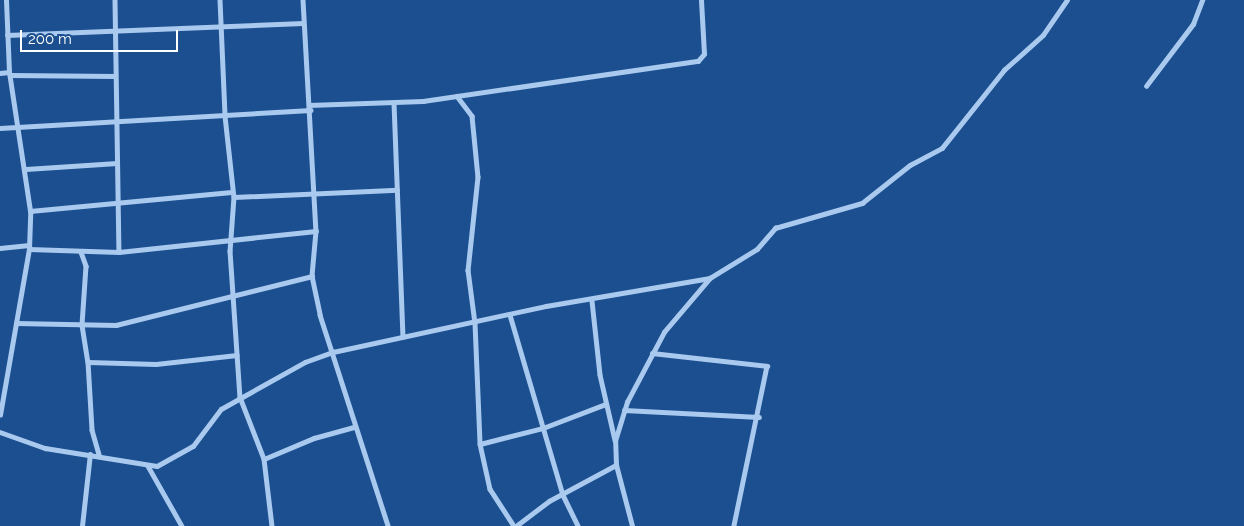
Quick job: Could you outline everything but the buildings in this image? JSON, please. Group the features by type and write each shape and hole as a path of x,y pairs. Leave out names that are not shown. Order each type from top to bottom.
{"street":[{"path":"0,415 29,247 30,211 26,169 10,74 6,0"},
{"path":"115,0 115,76 119,120 119,252"},
{"path":"220,0 230,192 234,197 232,239 233,295 240,397 264,459 272,526"},
{"path":"304,0 303,24 310,108 316,231 312,276 332,352 347,392 354,427 388,526"},
{"path":"0,128 119,120 225,116 394,103 457,96 701,60 701,0"},
{"path":"615,441 624,410 664,332 710,278 757,248 775,228 862,203 910,165 942,148 1004,70 1043,35 1067,0"},
{"path":"1146,86 1193,24 1202,0"},
{"path":"7,35 116,33 221,26 303,24"},
{"path":"0,73 115,76"},
{"path":"457,96 472,116 478,177 468,270 475,323 480,444 490,489 515,526 563,494 616,465"},
{"path":"394,103 403,337"},
{"path":"26,169 118,163"},
{"path":"234,197 313,191 397,190"},
{"path":"30,211 119,201 230,192"},
{"path":"0,248 29,247 81,252 119,252 316,231"},
{"path":"81,252 86,266 82,325 88,362 92,430 99,455"},
{"path":"16,323 82,325 145,319 312,276"},
{"path":"0,432 45,448 99,455 148,466 166,463 193,446 214,415 240,397 305,362 332,352 510,315 710,278"},
{"path":"592,301 606,404 615,441 616,465 632,526"},
{"path":"510,315 563,494 578,526"},
{"path":"652,353 765,364 759,417 734,526"},
{"path":"88,362 156,364 237,355"},
{"path":"480,444 543,428 606,404"},
{"path":"624,410 759,417"},
{"path":"264,459 314,438 354,427"},
{"path":"82,526 90,454"},
{"path":"148,466 182,526"}]}
